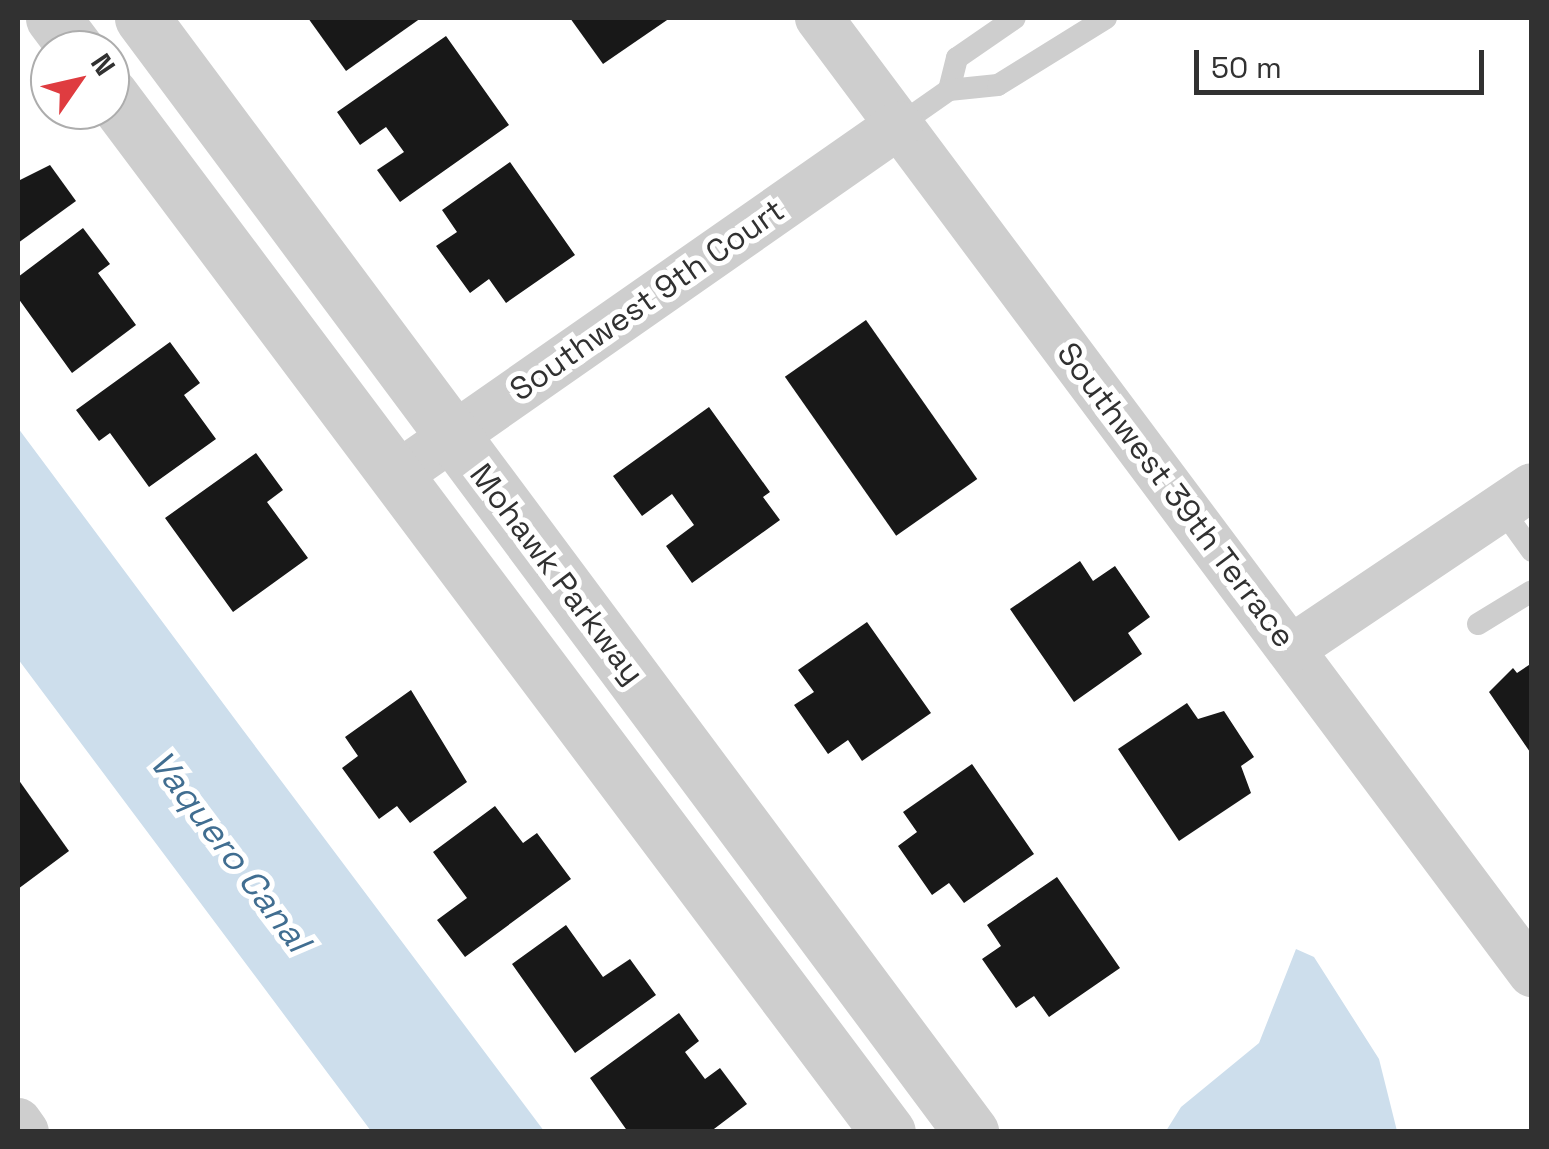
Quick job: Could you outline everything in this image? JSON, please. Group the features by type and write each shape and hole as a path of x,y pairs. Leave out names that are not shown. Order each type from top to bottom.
{"street":[{"name":"Mohawk Parkway","path":"142,18 972,1132"},
{"name":"Southwest 39th Terrace","path":"819,18 1532,973"},
{"path":"130,121 888,1132"},
{"name":"Southwest 9th Court","path":"396,476 899,125"},
{"path":"1290,649 1516,498"},
{"path":"18,1122 25,1132"}],"lane":[{"path":"949,90 956,58 1015,18"},
{"path":"899,125 949,90 998,85 1106,18"},
{"path":"1516,498 1532,551"},
{"path":"1478,624 1532,591"}],"water":[{"name":"Vaquero Canal","path":"18,428 544,1131 371,1131 18,659"},
{"path":"1296,949 1314,957 1379,1059 1397,1131 1166,1131 1181,1107 1259,1043"}],"building":[{"path":"308,18 421,18 346,71"},
{"path":"570,18 670,18 603,64"},
{"path":"446,36 509,125 400,202 377,170 404,152 386,127 360,145 337,112"},
{"path":"510,162 575,255 506,303 489,279 470,293 436,246 457,232 442,210"},
{"path":"50,165 76,201 18,243 18,181"},
{"path":"83,228 110,264 98,273 136,325 72,373 18,298 18,277"},
{"path":"866,320 977,479 896,536 785,377"},
{"path":"170,342 200,383 184,395 216,439 149,487 110,433 99,441 76,410"},
{"path":"709,407 770,492 763,497 780,520 692,583 666,546 694,525 672,494 642,516 613,476"},
{"path":"256,453 283,490 267,502 308,558 233,612 165,518"},
{"path":"1080,561 1093,581 1115,566 1150,617 1128,633 1142,654 1074,702 1010,609"},
{"path":"867,622 931,713 862,761 848,740 828,754 794,705 814,692 798,670"},
{"path":"1532,663 1532,755 1489,692 1513,668 1517,673"},
{"path":"411,690 467,782 410,823 397,806 379,819 342,768 358,756 345,737"},
{"path":"1187,703 1198,719 1224,711 1254,757 1241,766 1251,793 1179,841 1118,749"},
{"path":"972,764 1034,854 964,903 949,883 932,895 898,846 917,832 903,812"},
{"path":"18,779 69,851 18,889"},
{"path":"495,806 523,843 537,833 571,879 465,957 437,920 467,898 433,852"},
{"path":"1057,877 1120,968 1049,1017 1034,996 1016,1008 982,959 1001,946 987,925"},
{"path":"566,925 603,977 630,959 656,995 575,1053 512,964"},
{"path":"679,1013 699,1041 685,1052 705,1079 720,1068 747,1104 710,1132 628,1132 590,1078"}]}
